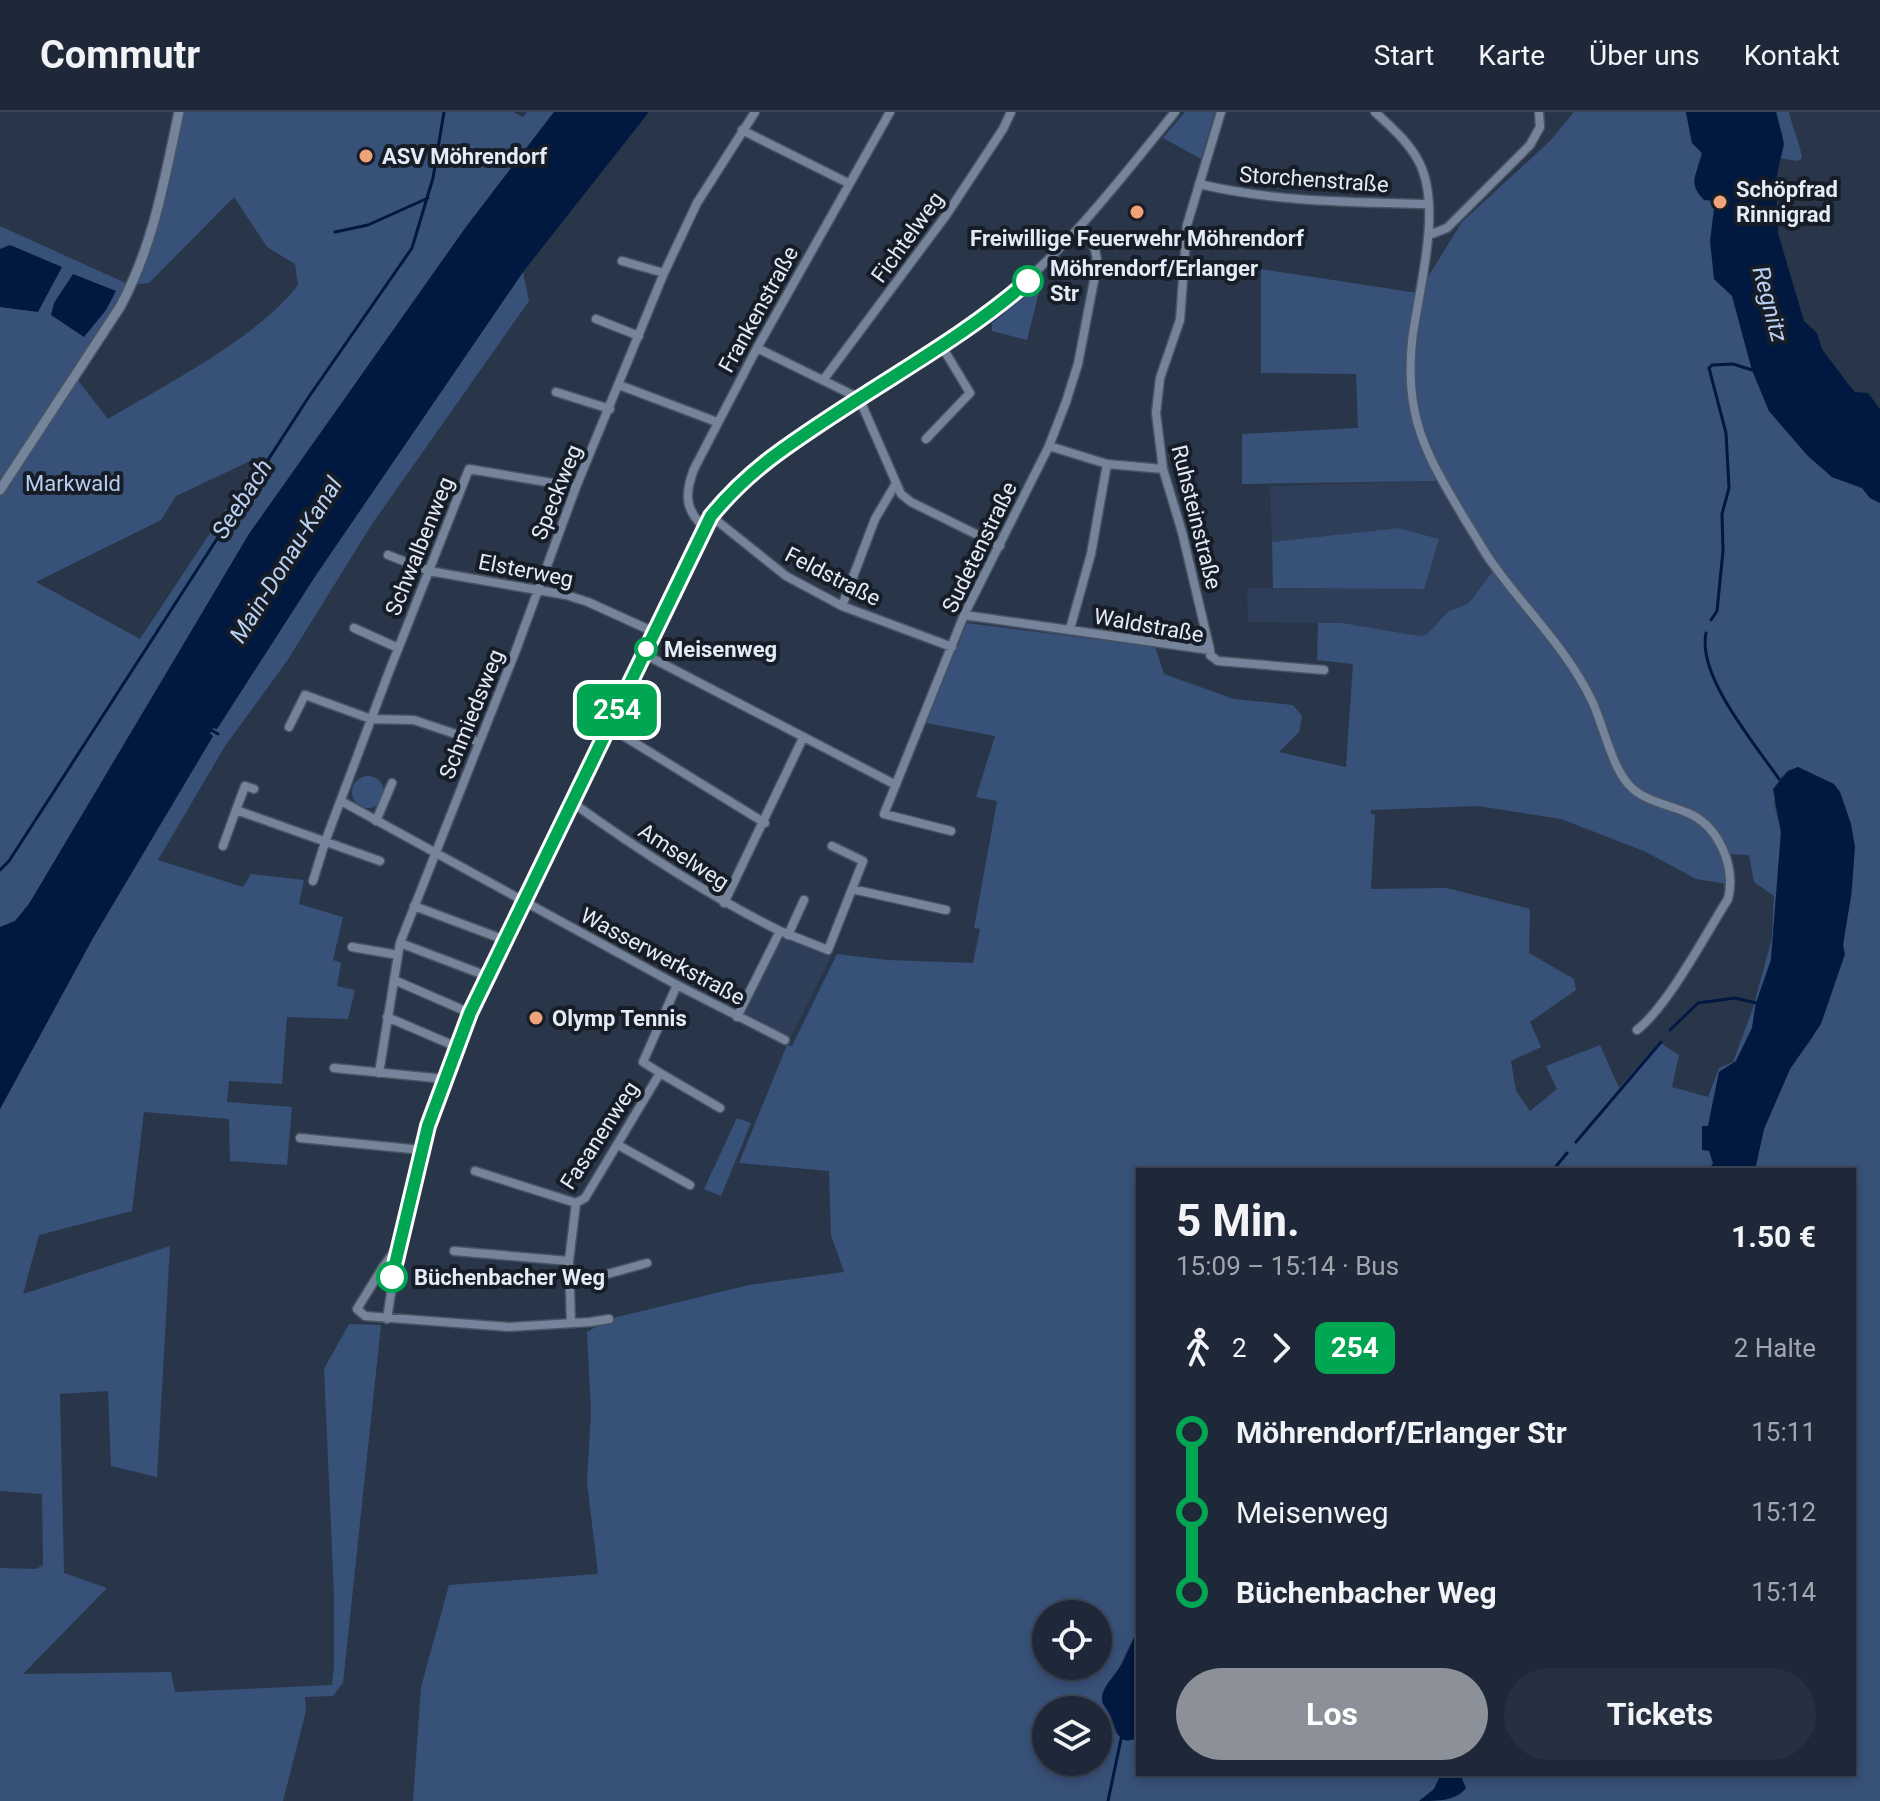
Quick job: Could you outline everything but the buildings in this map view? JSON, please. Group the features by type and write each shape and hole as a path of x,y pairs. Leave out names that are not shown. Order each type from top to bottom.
{"street":[{"path":"0,490 136,278 150,241 179,112"},
{"name":"Speckweg","path":"537,589 664,273 697,203 755,112"},
{"name":"Frankenstraße","path":"704,527 687,506 687,488 717,422 890,112"},
{"name":"Fichtelweg","path":"824,379 947,214 1002,131 1011,112"},
{"path":"387,1319 398,1247 422,1150 470,1013 711,516 755,469 1013,294 1080,229 1175,112"},
{"name":"Ruhsteinstraße","path":"1210,650 1182,532 1163,469 1156,413 1160,378 1180,320 1187,225 1221,112"},
{"path":"1375,112 1405,139 1420,164 1427,204 1429,235 1412,339 1414,407 1428,452 1447,490 1501,574 1582,682 1619,769 1630,787 1651,800 1692,814 1704,823 1724,853 1730,871 1728,899 1650,1019 1637,1030"},
{"path":"1429,235 1447,228 1508,169 1538,134 1539,112"},
{"path":"742,130 848,183"},
{"name":"Storchenstraße","path":"1199,184 1245,195 1294,200 1427,204"},
{"name":"Sudetenstraße","path":"951,831 884,814 964,615 1049,446 1078,364 1097,265 1093,241 1080,229"},
{"path":"622,261 664,273"},
{"path":"596,319 639,336"},
{"path":"926,439 970,393 941,345"},
{"path":"757,348 859,398 895,485 911,502 1000,546"},
{"path":"619,385 717,422"},
{"path":"556,392 610,409"},
{"path":"1049,446 1107,464 1163,469"},
{"path":"1070,629 1091,554 1107,464"},
{"name":"Schwalbenweg","path":"313,881 371,719 469,469 576,487"},
{"path":"842,606 875,519 895,485"},
{"name":"Feldstraße","path":"711,516 786,576 842,606 952,647"},
{"name":"Elsterweg","path":"388,555 429,571 537,589 588,602 654,632"},
{"name":"Schmiedsweg","path":"379,1073 400,943 537,589"},
{"name":"Waldstraße","path":"964,615 1210,650 1210,655 1218,661 1324,670"},
{"name":"Schwalbenweg","path":"354,628 398,648"},
{"path":"644,654 896,785"},
{"path":"289,727 305,695 371,719 414,720 479,742"},
{"path":"609,727 765,823"},
{"path":"724,903 765,823 803,738"},
{"path":"376,821 392,783"},
{"path":"223,846 245,786 254,789"},
{"name":"Wasserwerkstraße","path":"341,801 677,985 785,1040"},
{"name":"Amselweg","path":"573,803 724,903 784,933 828,950 863,861 832,846"},
{"path":"236,810 380,861"},
{"path":"852,889 946,910"},
{"path":"737,1017 804,900"},
{"path":"414,906 505,940"},
{"path":"400,943 487,976"},
{"path":"352,947 398,955"},
{"path":"394,980 470,1013"},
{"name":"Fasanenweg","path":"571,1323 569,1261 576,1203 585,1198 660,1073 643,1062 677,985"},
{"path":"387,1017 457,1047"},
{"path":"334,1068 445,1079"},
{"path":"660,1073 720,1108"},
{"path":"300,1138 422,1150"},
{"path":"618,1145 690,1185"},
{"path":"475,1171 576,1203"},
{"path":"398,1247 357,1309 365,1316 509,1327 609,1319"},
{"path":"454,1251 569,1261"},
{"path":"570,1279 604,1275 647,1263"}],"shaded area":[{"path":"1437,481 1497,565 1469,603 1449,611 1426,635 1419,636 1342,623 1248,622 1247,588 1423,589 1439,539 1399,528 1272,542 1270,486"},
{"path":"782,935 832,955 790,1039 742,1015"}],"green space":[{"name":"Markwald","path":"176,112 513,112 523,117 527,112 554,112 466,227 249,534 29,904 15,921 0,927 0,226 130,285 150,225","holes":["234,197 267,247 295,264 298,285 260,323 236,341 108,419 73,374 130,285 149,283","261,456 140,639 36,582 161,520 176,496"]},
{"path":"1185,112 1215,112 1201,159 1163,138"},
{"path":"1574,112 1686,112 1692,143 1702,153 1697,167 1715,200 1714,279 1732,295 1752,370 1769,411 1808,456 1832,477 1862,488 1870,498 1880,503 1880,1801 413,1801 421,1687 449,1585 598,1574 587,1482 591,1412 587,1332 609,1319 749,1285 844,1272 831,1235 829,1171 739,1163 787,1045 792,1046 837,954 887,960 973,963 980,929 974,928 997,801 976,797 995,736 926,723 967,623 1155,647 1164,674 1234,699 1293,705 1302,716 1299,732 1279,752 1346,767 1353,664 1317,660 1318,623 1342,623 1426,635 1449,611 1469,603 1497,565 1437,481 1242,484 1242,434 1358,428 1356,374 1261,373 1261,269 1418,293 1462,222 1550,141","holes":["1478,806 1561,819 1644,851 1696,879 1728,884 1726,854 1749,855 1754,882 1774,896 1772,938 1753,1008 1733,1062 1719,1068 1708,1097 1672,1087 1679,1055 1659,1042 1619,1088 1600,1045 1546,1066 1557,1089 1530,1111 1516,1091 1511,1061 1541,1047 1530,1022 1576,990 1574,979 1529,953 1530,909 1446,888 1371,889 1375,815 1371,814 1371,810"]},
{"path":"1776,112 1789,112 1801,152 1802,158 1798,161 1779,158 1783,137"},
{"path":"523,272 529,301 372,524 287,661 225,746 158,860 243,887 251,874 304,880 299,904 343,917 333,960 341,963 337,986 355,990 348,1019 287,1017 282,1084 229,1081 227,1102 292,1107 287,1165 230,1161 229,1119 144,1112 132,1211 39,1235 23,1294 170,1246 157,1477 111,1466 108,1391 60,1394 64,1573 107,1588 23,1674 171,1672 175,1692 332,1685 334,1594 324,1369 349,1324 381,1325 343,1683 333,1696 305,1697 306,1711 283,1801 0,1801 0,1568 36,1569 43,1565 42,1494 0,1491 0,1109 93,938 213,736 209,733 213,727 217,729 316,575"},
{"path":"1035,288 1039,292 1027,340 992,331 992,323"},
{"path":"1399,528 1439,539 1424,589 1273,588 1272,542"},
{"path":"368,776 380,780 384,792 380,804 368,808 356,804 352,792 356,780"},
{"path":"737,1118 751,1123 721,1196 704,1189"}],"water":[{"name":"Main-Donau-Kanal","path":"554,112 649,112 523,272 316,575 217,729 213,728 210,733 213,736 93,938 0,1109 0,927 15,921 29,904 249,534 466,227"},
{"name":"Regnitz","path":"1686,112 1776,112 1784,144 1776,179 1778,233 1804,321 1817,333 1822,349 1855,392 1868,393 1880,409 1880,503 1870,498 1862,488 1832,477 1808,456 1769,411 1752,370 1732,296 1714,279 1710,241 1715,201 1704,200 1694,183 1702,153 1692,143"},
{"path":"10,245 62,267 38,312 0,307 0,249"},
{"path":"73,274 116,291 106,310 84,337 51,315 54,303"},
{"path":"1798,767 1834,784 1851,824 1855,847 1843,945 1845,954 1821,1024 1790,1069 1764,1129 1755,1168 1710,1168 1713,1163 1709,1151 1702,1150 1702,1126 1708,1126 1719,1072 1736,1061 1752,1028 1756,1003 1771,960 1781,832 1773,789 1788,771"},
{"path":"1136,1632 1136,1738 1131,1740 1118,1735 1112,1719 1112,1696 1102,1696 1122,1664"},
{"path":"1440,1776 1461,1776 1466,1788 1452,1798 1419,1801 1434,1789"}],"waterway":[{"name":"Seebach","path":"0,870 9,861 308,398 412,248 433,178 444,112"},
{"path":"335,232 368,225 428,198"},
{"path":"1711,620 1717,611 1723,551 1722,514 1729,488 1726,433 1709,368 1712,365 1733,364 1752,370"},
{"path":"1706,633 1710,669 1719,689 1779,779"},
{"path":"211,730 218,734"},
{"path":"1670,1030 1698,1003 1735,998 1756,1003"},
{"path":"1576,1142 1661,1042"},
{"path":"1555,1168 1567,1153"},
{"path":"1108,1801 1121,1739"}],"bus line":[{"name":"254","path":"392,1277 428,1126 470,1013 711,516 729,494 772,456 981,318 1028,281"}],"place":[{"name":"ASV Möhrendorf","path":"366,156"},
{"name":"Schöpfrad Rinnigrad","path":"1720,202"},
{"name":"Freiwillige Feuerwehr Möhrendorf","path":"1137,212"},
{"name":"Möhrendorf/Erlanger Str","path":"1028,281"},
{"name":"Meisenweg","path":"646,649"},
{"name":"Olymp Tennis","path":"536,1018"},
{"name":"Büchenbacher Weg","path":"392,1277"}]}
